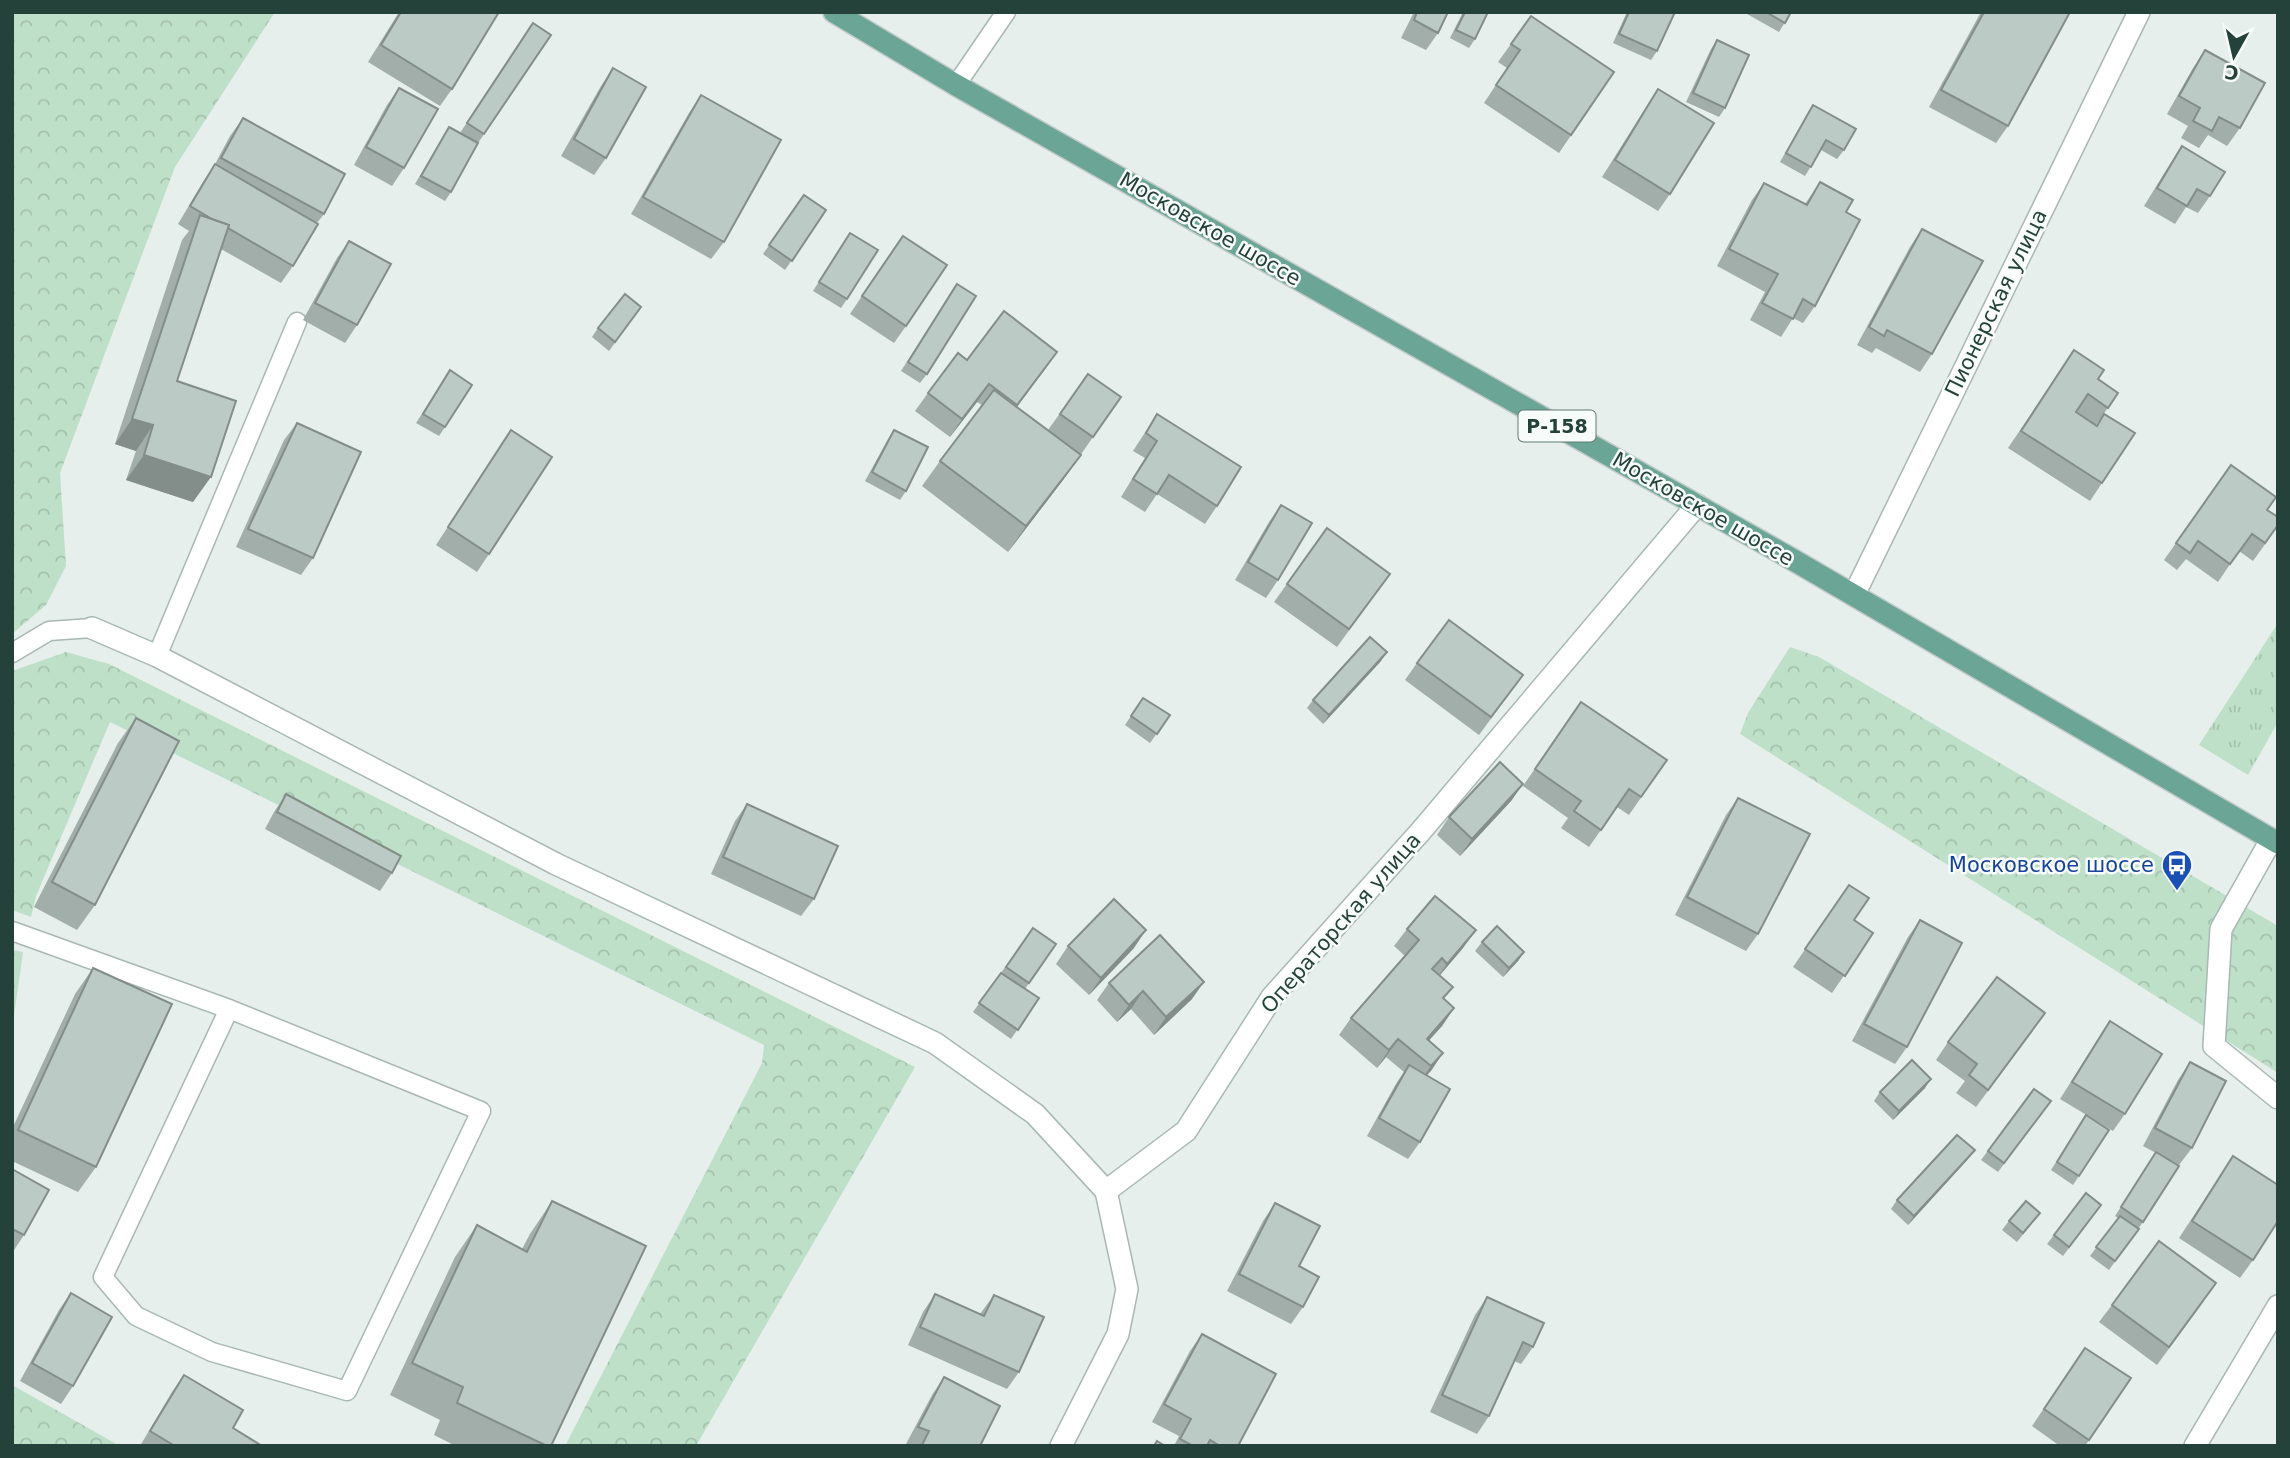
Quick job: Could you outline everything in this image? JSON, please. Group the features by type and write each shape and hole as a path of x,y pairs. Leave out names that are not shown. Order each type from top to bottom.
{"main road":[{"name":"Московское шоссе","path":"834,12 956,85 1854,595 2275,841"}],"street":[{"name":"Пионерская улица","path":"1854,595 2139,12"},
{"name":"Операторская улица","path":"1105,1191 1186,1131 1272,997 1421,831 1697,505"},
{"path":"92,628 157,656 556,864 935,1043 1035,1114 1105,1191 1127,1289 1118,1334 1061,1446"},
{"path":"2275,841 2221,929 2214,1046 2278,1098"},
{"path":"2195,1446 2278,1306"}],"lane":[{"path":"956,85 1006,12"},
{"path":"157,656 297,323"},
{"path":"12,653 50,631 92,628"},
{"path":"12,931 229,1009 481,1111 346,1391 212,1352 136,1316 103,1278 229,1009"}],"green space":[{"path":"12,12 275,12 175,167 60,473 66,566 46,605 12,634"},
{"path":"2278,623 2278,722 2248,775 2199,745"},
{"path":"1790,647 1819,657 2278,926 2278,1073 1740,734 1748,713"},
{"path":"66,652 109,664 915,1067 696,1446 565,1446 762,1063 764,1045 110,722 36,896 31,917 12,910 12,671"},
{"path":"12,950 23,952 12,1029"},
{"path":"12,1385 120,1446 12,1446"}],"building":[{"path":"401,12 499,12 452,89 381,45"},
{"path":"1417,12 1448,12 1438,33 1414,20"},
{"path":"1465,12 1488,12 1475,39 1456,30"},
{"path":"1629,12 1675,12 1657,51 1619,34"},
{"path":"1766,12 1791,12 1785,23"},
{"path":"1984,12 2070,12 2008,126 1941,90"},
{"path":"1531,16 1614,72 1571,135 1496,85 1520,50 1511,44"},
{"path":"533,23 551,35 484,134 467,123"},
{"path":"1717,40 1749,55 1725,108 1693,93"},
{"path":"2205,50 2265,83 2240,128 2219,117 2212,131 2193,121 2200,108 2179,96"},
{"path":"613,68 646,87 606,158 574,139"},
{"path":"399,88 438,109 404,168 366,147"},
{"path":"1658,89 1714,123 1670,194 1615,160"},
{"path":"701,95 781,140 724,242 643,197"},
{"path":"1813,105 1856,129 1844,150 1826,140 1811,167 1786,153"},
{"path":"243,118 345,174 324,214 221,158"},
{"path":"449,127 478,143 451,192 421,176"},
{"path":"2182,146 2225,172 2210,196 2197,189 2187,206 2157,188"},
{"path":"215,164 318,224 293,266 228,228 229,225 190,206"},
{"path":"1820,182 1853,200 1846,212 1860,220 1815,306 1803,299 1793,319 1762,303 1778,274 1729,249 1764,183 1807,205"},
{"path":"804,195 826,210 792,261 769,245"},
{"path":"200,215 229,225 177,381 236,401 211,477 144,455 153,425 132,419"},
{"path":"1922,229 1983,261 1932,354 1887,330 1884,336 1869,327"},
{"path":"850,233 878,250 847,299 819,282"},
{"path":"903,236 947,265 906,326 862,296"},
{"path":"349,241 391,264 357,325 315,303"},
{"path":"957,284 976,296 927,374 908,362"},
{"path":"625,294 641,307 615,342 598,328"},
{"path":"1004,311 1057,352 1017,405 989,384 962,419 928,393 958,353 967,360"},
{"path":"2074,350 2104,370 2098,379 2118,393 2108,408 2088,394 2076,412 2097,426 2104,414 2135,433 2102,483 2021,431"},
{"path":"450,370 472,385 445,427 423,414"},
{"path":"1088,374 1121,397 1093,437 1060,414"},
{"path":"994,390 1081,455 1026,526 940,461"},
{"path":"1157,414 1241,467 1217,506 1169,475 1157,494 1133,479 1157,441 1146,433"},
{"path":"297,423 361,452 313,558 248,529"},
{"path":"511,430 552,457 489,554 448,527"},
{"path":"894,430 928,447 906,491 872,472"},
{"path":"2231,465 2276,497 2267,510 2278,517 2278,525 2265,543 2252,534 2230,564 2198,541 2190,553 2176,543"},
{"path":"1281,505 1312,523 1278,580 1248,562"},
{"path":"1327,528 1390,574 1349,629 1287,584"},
{"path":"1449,620 1523,675 1491,717 1417,663"},
{"path":"1370,637 1387,652 1329,715 1313,700"},
{"path":"1143,698 1170,715 1157,734 1131,716"},
{"path":"1581,702 1667,760 1641,797 1629,789 1601,830 1574,811 1581,801 1535,769"},
{"path":"136,718 179,741 95,905 52,882"},
{"path":"1500,762 1523,784 1472,839 1449,817"},
{"path":"286,794 401,856 392,873 277,812"},
{"path":"1738,798 1810,834 1758,934 1687,897"},
{"path":"747,804 838,846 814,899 723,857"},
{"path":"1849,885 1869,898 1854,920 1873,933 1845,976 1805,949"},
{"path":"1435,896 1476,930 1447,964 1442,958 1432,969 1453,987 1443,998 1454,1008 1427,1039 1443,1053 1431,1066 1398,1039 1389,1050 1351,1018 1419,940 1407,929"},
{"path":"1114,899 1146,930 1101,978 1068,946"},
{"path":"1920,920 1962,943 1907,1047 1864,1024"},
{"path":"1497,926 1524,952 1509,968 1482,942"},
{"path":"1033,928 1056,944 1029,983 1006,967"},
{"path":"1160,935 1204,982 1166,1017 1143,991 1129,1005 1109,983"},
{"path":"93,968 172,1004 96,1167 18,1130"},
{"path":"1001,973 1039,998 1018,1030 979,1003"},
{"path":"1997,977 2045,1013 1988,1090 1969,1075 1977,1064 1948,1042"},
{"path":"2110,1021 2162,1054 2125,1114 2072,1082"},
{"path":"1912,1060 1931,1079 1899,1111 1880,1092"},
{"path":"2190,1062 2226,1081 2192,1148 2155,1128"},
{"path":"1409,1065 1450,1089 1420,1142 1379,1118"},
{"path":"2034,1089 2051,1101 2004,1163 1988,1151"},
{"path":"2086,1115 2109,1130 2079,1176 2057,1162"},
{"path":"1957,1135 1975,1150 1914,1216 1897,1200"},
{"path":"2156,1152 2179,1166 2143,1222 2121,1207"},
{"path":"2233,1156 2278,1185 2278,1221 2253,1260 2192,1221"},
{"path":"12,1169 49,1190 24,1235 12,1229"},
{"path":"2086,1193 2101,1205 2069,1247 2054,1235"},
{"path":"552,1201 646,1246 551,1446 547,1446 457,1403 463,1387 412,1363 477,1225 527,1252"},
{"path":"2026,1201 2040,1213 2023,1233 2009,1221"},
{"path":"1275,1203 1320,1226 1299,1266 1319,1277 1303,1307 1239,1274"},
{"path":"2120,1216 2139,1229 2115,1261 2096,1247"},
{"path":"2159,1241 2216,1283 2169,1347 2112,1305"},
{"path":"71,1293 112,1317 73,1386 32,1363"},
{"path":"935,1294 984,1316 994,1295 1044,1317 1019,1372 920,1327"},
{"path":"1487,1297 1544,1323 1533,1347 1523,1342 1489,1416 1442,1395"},
{"path":"1202,1334 1276,1374 1238,1446 1220,1446 1210,1440 1207,1446 1193,1446 1180,1439 1191,1419 1164,1404"},
{"path":"2085,1348 2131,1378 2089,1440 2044,1409"},
{"path":"184,1375 243,1410 233,1428 262,1446 175,1446 150,1431"},
{"path":"944,1377 1000,1406 980,1446 922,1445 929,1431 918,1427"}],"place":[{"name":"Московское шоссе","path":"2177,892"}]}
